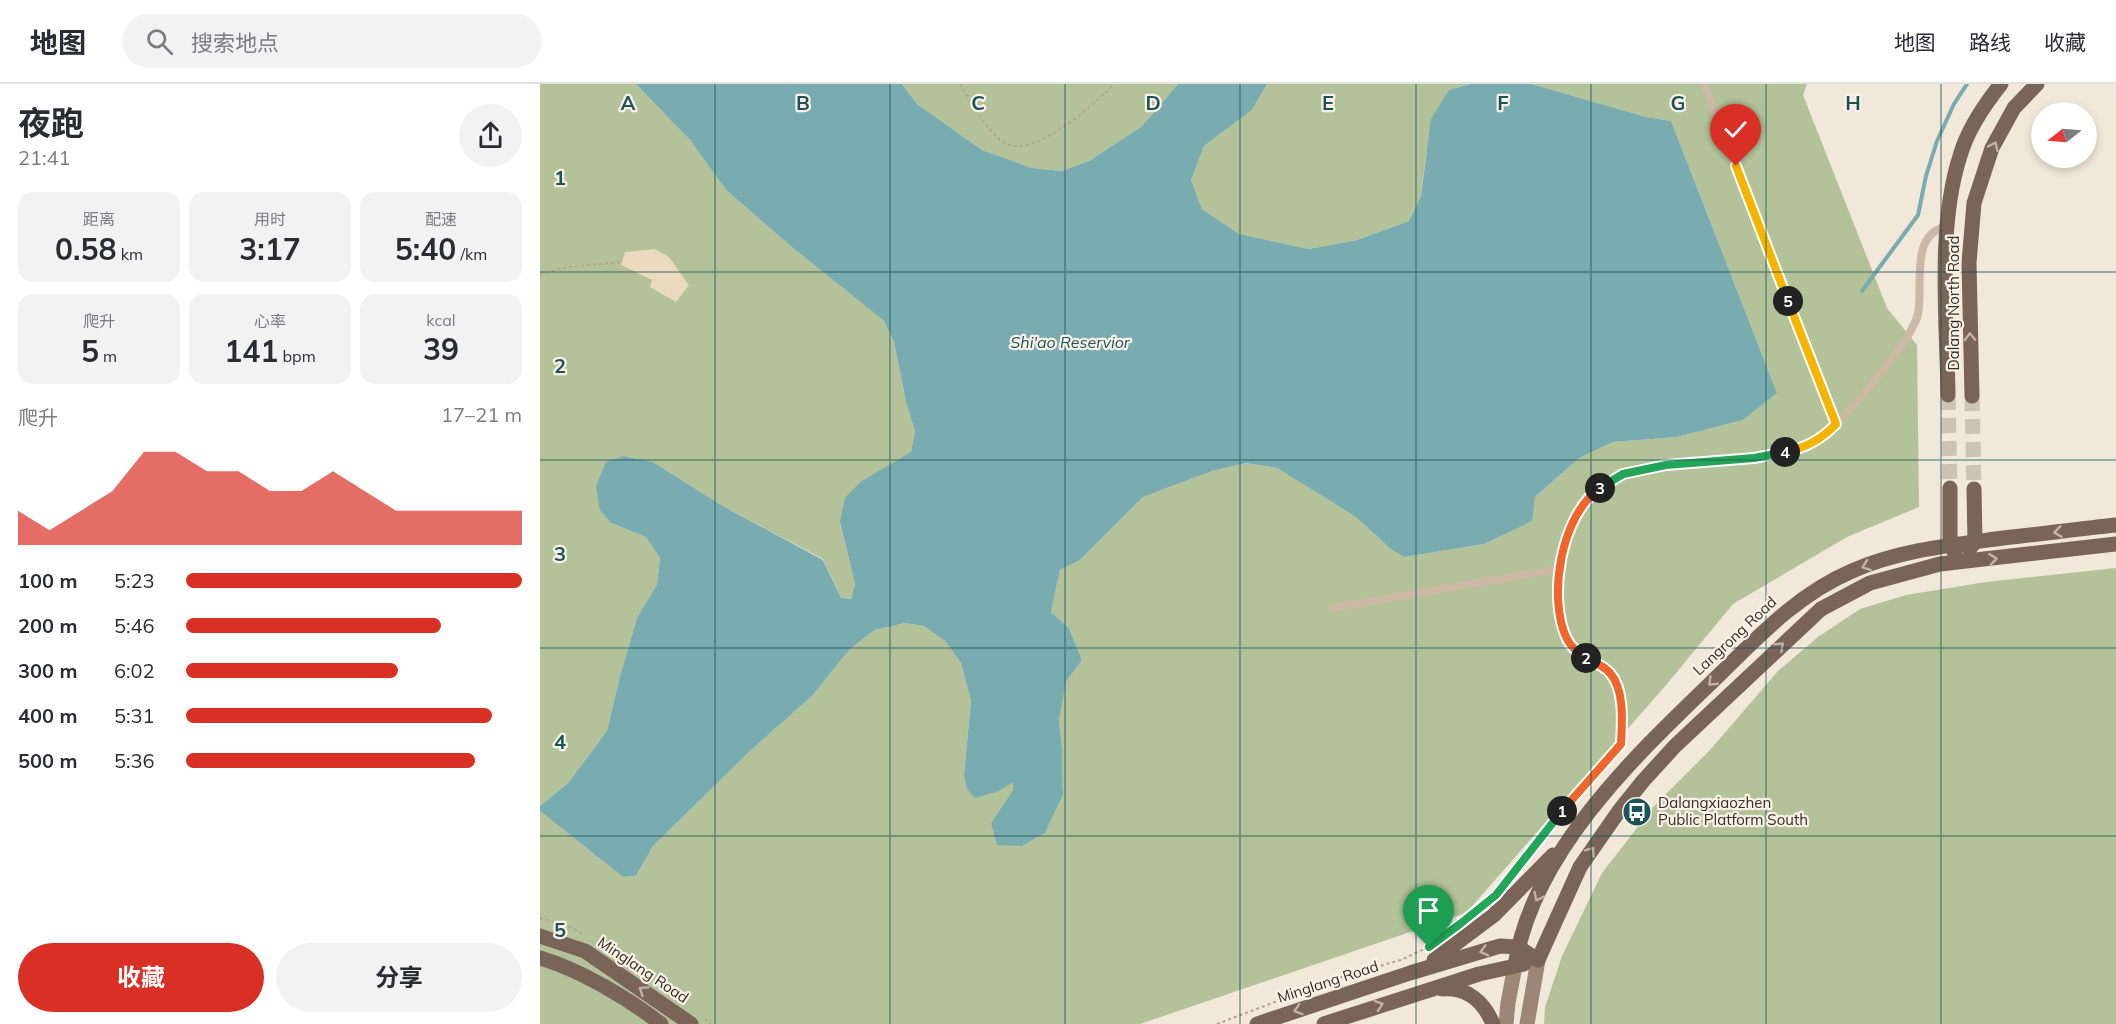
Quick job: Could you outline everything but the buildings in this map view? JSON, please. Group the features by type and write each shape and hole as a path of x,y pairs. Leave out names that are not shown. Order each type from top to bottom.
{"main road":[{"name":"Dalang North Road","path":"1948,395 1946,263 1949,207 1960,154 1985,103 2001,84"},
{"name":"Dalang North Road","path":"1972,396 1969,263 1974,203 1992,148 2014,108 2037,84"},
{"path":"1950,488 1950,544 1959,563"},
{"path":"1959,563 1975,542 1974,489"},
{"name":"Langrong Road","path":"1515,966 1518,947 1535,902 1573,833 1614,782 1662,730 1798,601 1826,584 1866,566 1907,553 1950,544 2116,525"},
{"path":"1527,1024 1538,960 1580,867 1619,811 1675,746 1821,609 1853,591 1885,578 1940,564 2116,544"},
{"path":"1410,973 1442,956 1494,915 1573,833"},
{"name":"Minglang Road","path":"540,936 585,951 691,1024"},
{"name":"Minglang Road","path":"1257,1024 1481,951 1500,946 1518,947"},
{"path":"1518,947 1538,960"},
{"path":"540,958 557,963 612,991 661,1024"},
{"path":"1324,1024 1479,974 1538,960"},
{"path":"1506,1024 1515,966"},
{"path":"1424,991 1449,988 1462,991 1483,1005 1493,1024"}],"lane":[{"path":"1704,84 1836,424"},
{"path":"1332,608 1558,569 1570,528 1585,503 1596,490 1623,474 1666,465 1754,458 1809,445 1826,435 1851,409 1912,330 1920,302 1920,261 1923,249 1927,239 1934,232 1948,226"}],"path":[{"path":"960,84 997,136 1006,144 1017,147 1042,140 1098,101 1114,84"},
{"path":"540,274 567,267 622,262"},
{"path":"1513,874 1550,825 1621,744 1622,725 1617,684 1610,672 1576,651 1567,641 1560,615 1558,569"},
{"path":"1217,1024 1338,978 1401,960 1429,947"}],"green space":[{"path":"540,84 636,84 690,140 726,190 793,248 884,321 894,342 906,402 915,431 911,452 840,523 855,584 851,599 841,598 823,559 721,505 653,462 625,456 611,523 646,537 660,558 657,584 637,618 607,731 568,783 540,806"},
{"path":"902,84 1178,84 1142,126 1089,161 1062,171 1032,168 982,150 917,104"},
{"path":"1267,84 1470,84 1449,90 1426,155 1421,196 1409,221 1357,240 1309,249 1239,234 1202,209 1191,180 1204,146 1252,110"},
{"path":"1532,84 1807,84 1803,95 1887,308 1917,345 1919,507 1847,537 1733,604 1667,684 1466,913 1140,1024 540,1024 540,811 623,877 636,876 653,846 750,751 812,696 850,649 875,630 905,623 924,626 945,641 961,663 971,699 964,775 1013,782 1013,790 991,823 1022,846 1045,833 1063,795 1059,720 1065,681 1082,660 1069,628 1051,612 1060,570 1080,560 1143,497 1212,471 1246,463 1277,468 1356,517 1393,551 1405,557 1484,544 1531,521 1535,497 1579,458 1613,442 1677,437 1743,420 1777,393 1671,121 1646,117"},
{"path":"2116,568 2116,1024 1544,1024 1545,1007 1562,956 1602,873 1654,806 1710,750 1778,671 1818,637 1860,609 1906,595 1986,582"}],"shaded area":[{"path":"655,249 669,257 689,285 676,302 650,287 652,280 621,265 625,252"}],"water":[{"name":"Shi'ao Reservior","path":"636,84 902,84 917,104 982,150 1032,168 1062,171 1089,161 1142,126 1178,84 1267,84 1252,110 1204,146 1191,180 1202,209 1239,234 1309,249 1357,240 1409,221 1421,196 1431,119 1449,90 1470,84 1532,84 1646,117 1671,121 1777,393 1743,420 1677,437 1613,442 1579,458 1535,497 1532,521 1484,544 1405,557 1393,551 1356,517 1277,468 1246,463 1212,471 1143,497 1080,560 1060,570 1051,612 1069,628 1082,660 1066,681 1059,720 1063,795 1045,833 1022,846 997,845 991,823 1013,790 1013,782 999,791 975,798 967,789 964,775 971,700 961,663 945,641 924,626 905,623 875,630 850,649 812,696 750,751 653,846 636,876 623,877 540,811 540,806 568,783 607,731 637,618 657,584 660,558 646,537 611,523 600,510 596,486 606,462 624,456 653,462 721,505 823,560 841,598 851,599 855,584 840,522 845,498 862,481 911,452 915,431 906,402 894,342 884,321 793,248 726,190 690,140"}],"waterway":[{"path":"1862,291 1918,215 1926,176 1937,141 1954,104 1967,84"}],"tunnel":[{"path":"1948,395 1950,488"},
{"path":"1972,396 1974,489"}],"place":[{"name":"Dalangxiaozhen Public Platform South","path":"1637,812"}],"route":[{"path":"1429,947 1496,895 1550,825 1621,744 1622,725 1617,684 1610,672 1576,651 1567,641 1560,615 1558,569 1570,528 1585,503 1596,490 1623,474 1666,465 1754,458 1793,450 1809,445 1826,435 1836,424 1736,166"}]}
